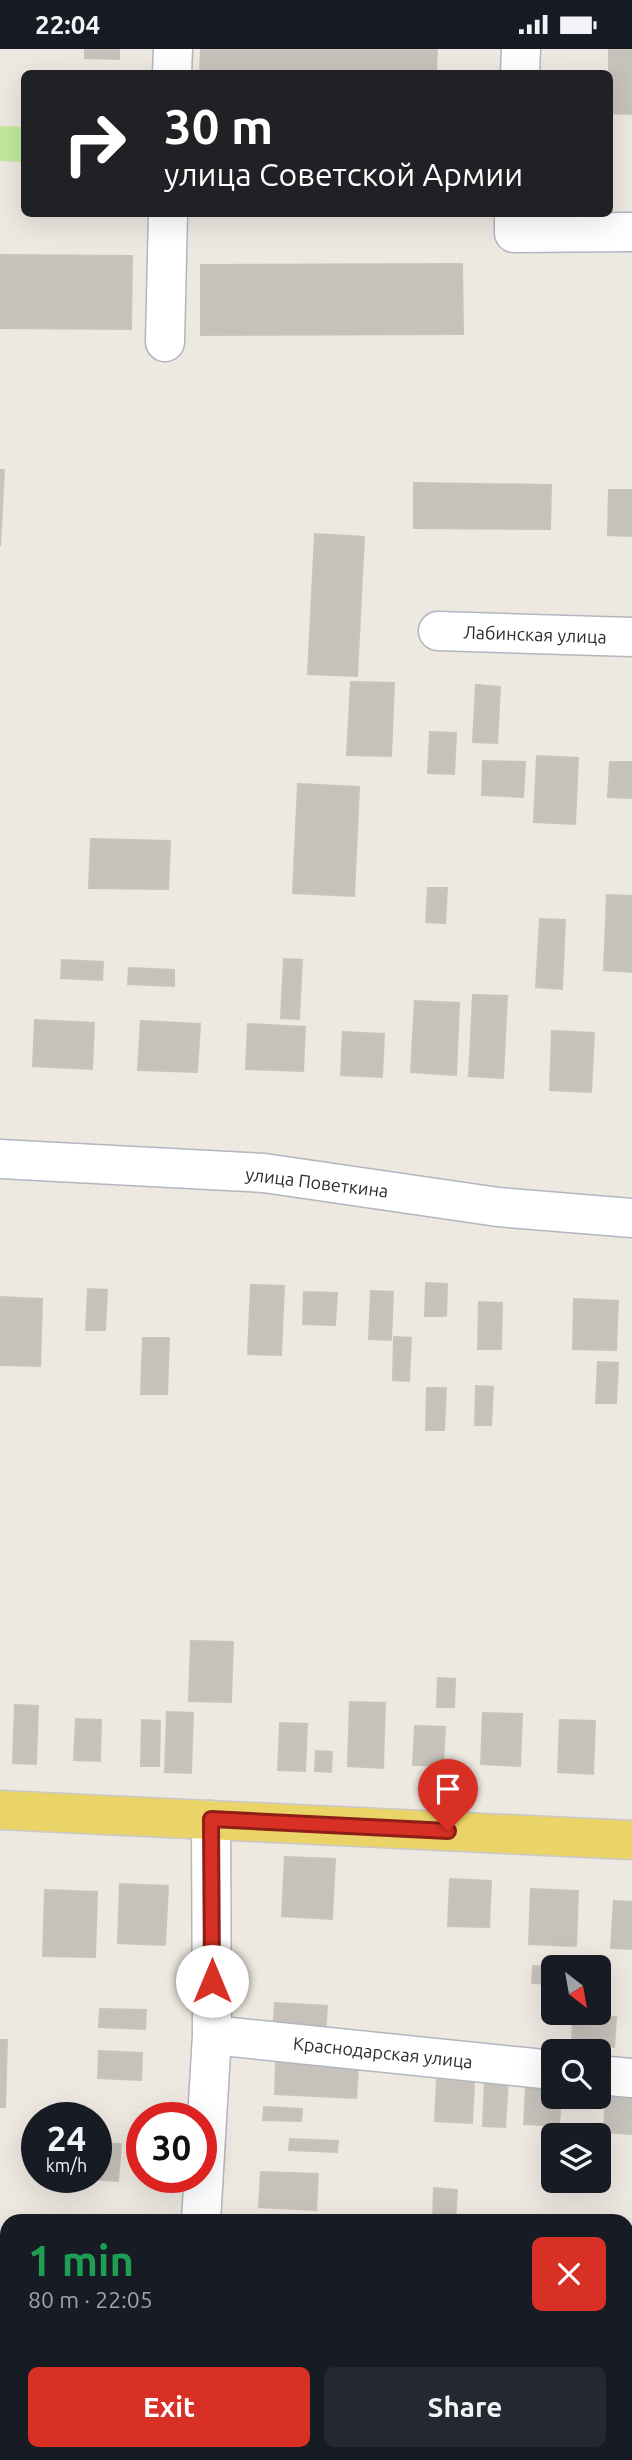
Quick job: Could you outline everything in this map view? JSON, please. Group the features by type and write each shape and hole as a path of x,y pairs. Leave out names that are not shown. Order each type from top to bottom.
{"main road":[{"path":"0,1810 632,1840"}],"street":[{"path":"172,70 173,49"},
{"path":"520,70 521,49"},
{"path":"165,342 168,217"},
{"path":"514,217 514,233 632,232"},
{"name":"Лабинская улица","path":"438,631 632,637"},
{"name":"улица Поветкина","path":"0,1159 264,1173 498,1207 632,1218"},
{"path":"201,2214 212,2035 211,1819"},
{"name":"Краснодарская улица","path":"212,2035 541,2069"},
{"path":"611,2076 632,2078"}],"green space":[{"path":"0,126 21,127 21,162 0,161"}],"building":[{"path":"85,49 119,49 119,59 85,58"},
{"path":"201,49 437,49 436,70 200,70"},
{"path":"609,49 632,49 632,114 613,113 613,70 609,70"},
{"path":"0,255 132,256 131,329 0,328"},
{"path":"462,264 463,334 201,335 201,265"},
{"path":"0,470 4,470 0,546"},
{"path":"414,483 551,485 550,529 414,528"},
{"path":"609,490 632,490 632,536 608,535"},
{"path":"315,534 364,537 357,676 308,674"},
{"path":"351,682 394,683 391,756 347,755"},
{"path":"476,685 500,687 497,743 473,742"},
{"path":"430,732 456,733 454,774 428,773"},
{"path":"537,756 578,758 575,824 534,822"},
{"path":"483,761 525,762 523,797 482,795"},
{"path":"610,762 632,762 632,798 608,797"},
{"path":"298,784 359,787 354,896 293,893"},
{"path":"91,839 170,841 168,889 89,888"},
{"path":"428,888 447,888 445,923 426,922"},
{"path":"607,895 632,896 632,972 604,970"},
{"path":"540,919 565,920 562,989 536,987"},
{"path":"284,959 302,960 299,1019 281,1018"},
{"path":"62,960 103,962 102,980 61,978"},
{"path":"129,968 174,970 174,986 128,984"},
{"path":"473,995 507,996 503,1078 469,1076"},
{"path":"415,1001 459,1003 456,1075 411,1072"},
{"path":"35,1020 94,1023 92,1069 33,1066"},
{"path":"141,1021 200,1024 197,1072 138,1070"},
{"path":"248,1024 305,1027 303,1071 246,1069"},
{"path":"552,1031 594,1033 591,1092 550,1090"},
{"path":"343,1032 384,1034 382,1077 341,1075"},
{"path":"426,1283 447,1284 446,1316 425,1316"},
{"path":"251,1285 284,1286 281,1355 248,1354"},
{"path":"88,1289 107,1290 105,1330 86,1330"},
{"path":"371,1291 393,1292 391,1340 369,1339"},
{"path":"304,1292 337,1293 335,1325 303,1324"},
{"path":"0,1297 42,1299 40,1366 0,1365"},
{"path":"574,1299 618,1301 616,1350 573,1349"},
{"path":"479,1302 502,1303 501,1349 478,1349"},
{"path":"394,1337 411,1338 409,1381 393,1380"},
{"path":"143,1338 169,1338 167,1394 141,1394"},
{"path":"598,1362 618,1363 616,1403 596,1403"},
{"path":"476,1386 493,1387 491,1425 475,1425"},
{"path":"427,1388 446,1388 444,1430 426,1430"},
{"path":"191,1641 233,1642 231,1702 189,1701"},
{"path":"438,1678 455,1679 454,1707 437,1707"},
{"path":"350,1702 385,1703 383,1768 348,1766"},
{"path":"15,1705 38,1706 36,1764 13,1763"},
{"path":"167,1712 193,1713 191,1773 165,1772"},
{"path":"483,1713 522,1714 520,1766 481,1764"},
{"path":"76,1719 101,1720 100,1761 74,1760"},
{"path":"142,1720 160,1721 159,1766 141,1766"},
{"path":"560,1720 595,1721 593,1774 558,1772"},
{"path":"280,1723 307,1724 305,1771 278,1770"},
{"path":"415,1726 445,1727 443,1765 413,1765"},
{"path":"316,1751 332,1752 331,1772 315,1771"},
{"path":"285,1857 335,1859 332,1919 282,1916"},
{"path":"450,1879 491,1881 489,1927 448,1926"},
{"path":"120,1884 168,1886 165,1945 118,1943"},
{"path":"531,1889 578,1891 576,1946 529,1944"},
{"path":"45,1890 97,1892 95,1957 43,1956"},
{"path":"614,1901 632,1902 632,1949 611,1948"},
{"path":"533,1966 541,1966 541,1983 532,1983"},
{"path":"275,2003 327,2006 325,2034 273,2032"},
{"path":"100,2009 146,2010 145,2029 99,2027"},
{"path":"611,2017 616,2017 614,2047 611,2047 611,2039 572,2039 573,2025 611,2025"},
{"path":"0,2040 7,2040 5,2107 0,2107"},
{"path":"99,2051 142,2053 141,2080 98,2078"},
{"path":"276,2062 358,2067 356,2098 275,2094"},
{"path":"485,2079 508,2080 505,2127 483,2126"},
{"path":"437,2080 474,2082 472,2123 435,2121"},
{"path":"526,2087 541,2088 541,2109 560,2109 559,2123 524,2124"},
{"path":"611,2091 632,2092 632,2134 611,2132 611,2123 604,2123 605,2109 611,2109"},
{"path":"264,2107 302,2109 301,2121 263,2120"},
{"path":"290,2139 338,2141 337,2152 289,2150"},
{"path":"112,2144 121,2144 118,2181 112,2181"},
{"path":"261,2172 318,2174 316,2210 259,2207"},
{"path":"434,2188 457,2190 455,2214 433,2214"}],"route":[{"path":"212,1981 211,1819 448,1831"}]}
